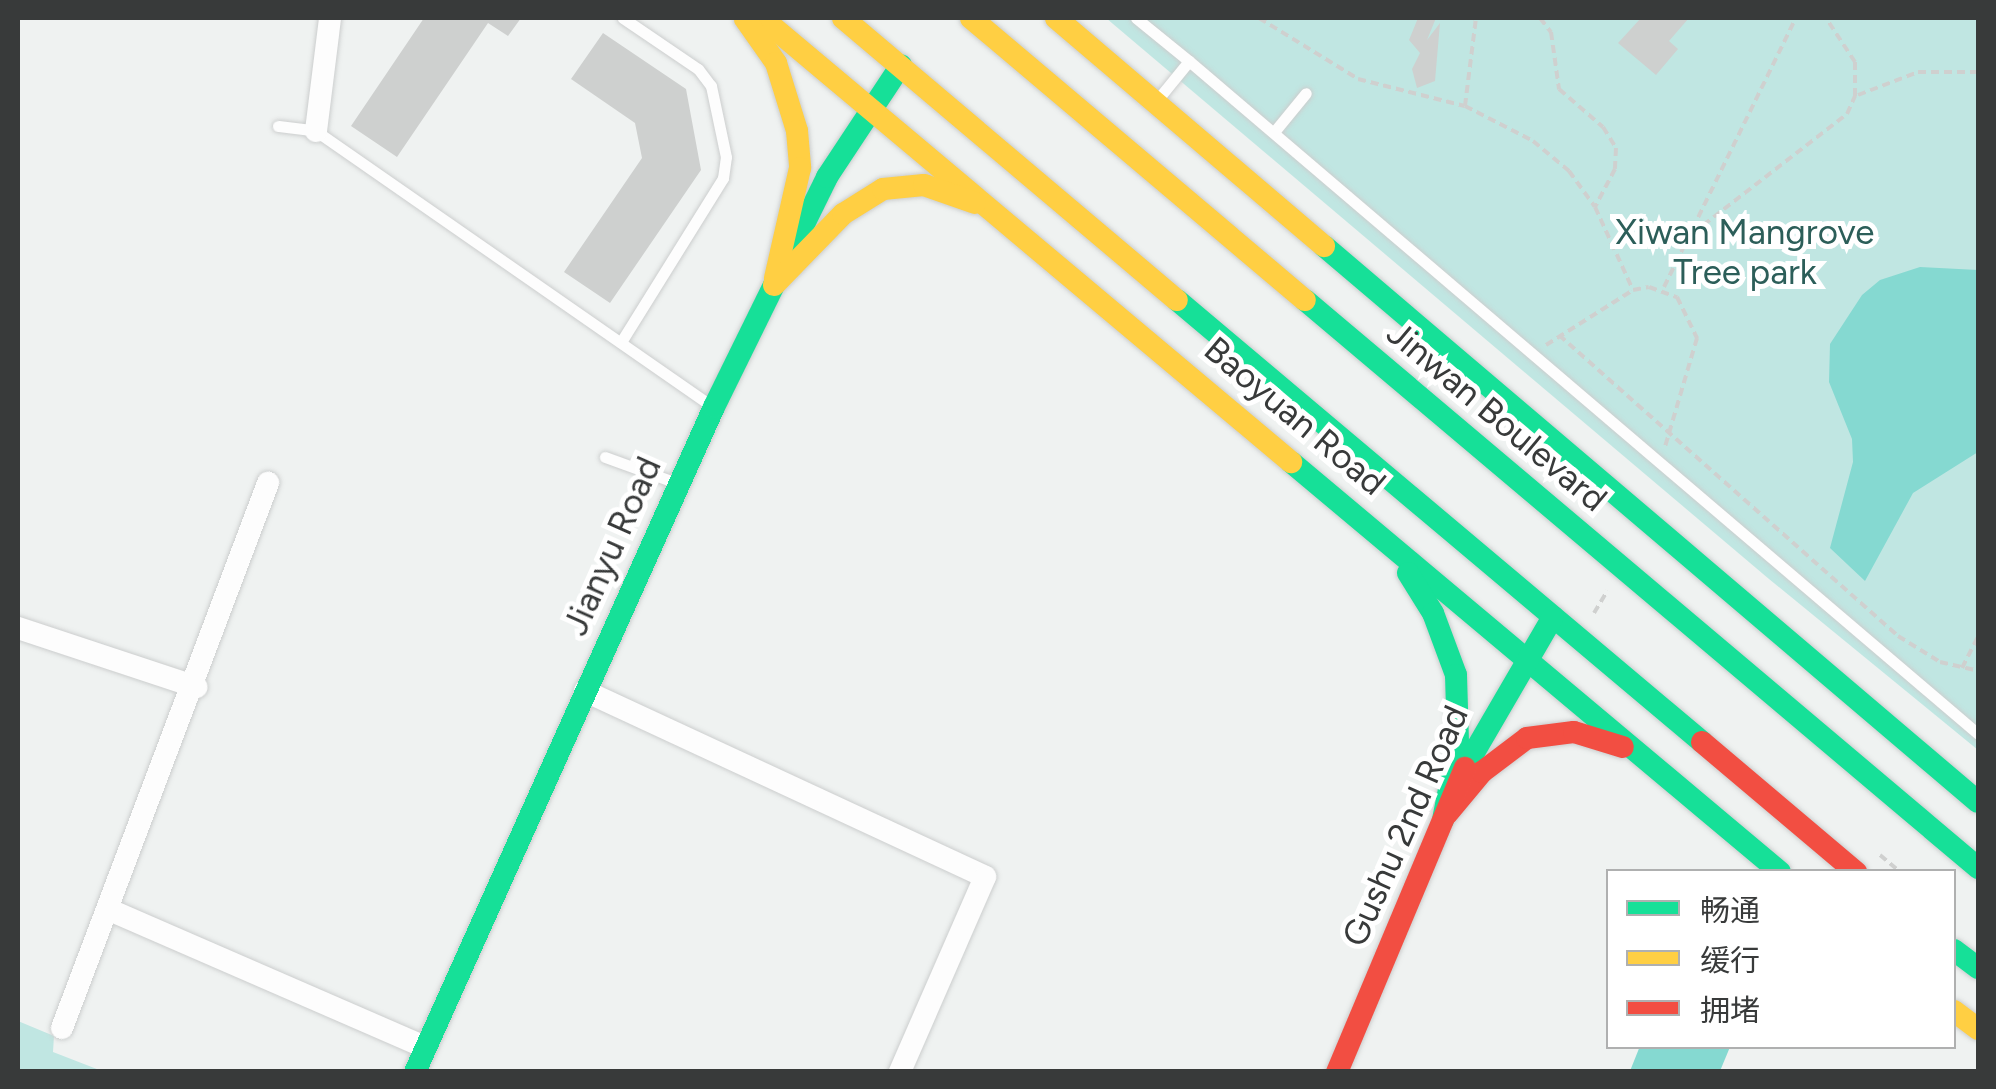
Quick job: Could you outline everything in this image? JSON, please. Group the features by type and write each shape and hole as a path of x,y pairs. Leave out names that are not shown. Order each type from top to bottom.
{"main road":[{"path":"744,18 776,63 797,132 797,184 774,285"},
{"name":"Baoyuan Road","path":"762,18 1014,224 1776,869"},
{"name":"Baoyuan Road","path":"843,18 1852,869"},
{"name":"Jinwan Boulevard","path":"971,18 1978,868"},
{"name":"Jinwan Boulevard","path":"1056,18 1978,802"},
{"name":"Jianyu Road","path":"414,1072 714,407 774,285 872,105 901,65"},
{"path":"774,285 843,214 894,186 942,189 1014,224"},
{"path":"1369,524 1433,613 1456,675 1458,744 1443,820"},
{"name":"Gushu 2nd Road","path":"1337,1072 1472,751 1553,617"},
{"path":"1443,820 1504,752 1542,734 1602,738 1655,766"},
{"path":"1956,952 1978,968"},
{"path":"1956,1012 1978,1029"}],"street":[{"path":"316,131 330,18"},
{"path":"62,1028 112,911 268,484"},
{"path":"18,628 196,687"},
{"path":"585,690 985,878 900,1072"},
{"path":"112,911 425,1047"}],"lane":[{"path":"621,342 723,178 726,157 712,86 698,69 623,18"},
{"path":"1136,18 1978,734"},
{"path":"1155,102 1189,61"},
{"path":"1274,132 1306,92"},
{"path":"278,126 316,131 714,407"},
{"path":"605,457 679,483"},
{"path":"1945,775 1978,788"}],"path":[{"path":"1259,18 1358,79 1466,106 1533,141 1569,171 1594,207 1633,290"},
{"path":"1466,106 1476,18"},
{"path":"1540,18 1551,32 1566,99 1603,126 1616,148 1615,169 1594,207"},
{"path":"1663,289 1796,18"},
{"path":"1826,18 1851,49 1855,96"},
{"path":"1692,233 1826,136 1855,96 1918,72 1978,72"},
{"path":"1534,354 1633,290 1663,289 1686,309 1697,338 1671,434 1658,459"},
{"path":"1559,335 1898,636 1962,668 1978,671"},
{"path":"1591,618 1607,592"},
{"path":"1962,668 1978,637"}],"green space":[{"name":"Xiwan Mangrove Tree park","path":"1106,18 1978,18 1978,750 1769,579"},
{"path":"18,1021 54,1036 53,1052 102,1071 18,1071"}],"water":[{"path":"1920,267 1978,270 1978,452 1913,493 1865,581 1830,548 1853,462 1852,439 1829,382 1830,344 1862,295 1880,280"},
{"path":"1639,1049 1729,1049 1720,1071 1630,1071"}],"building":[{"path":"424,18 521,18 508,36 488,23 397,157 351,126"},
{"path":"1418,18 1436,18 1427,40 1440,23 1435,81 1417,88 1412,69 1420,53 1409,40"},
{"path":"1641,18 1689,18 1669,41 1678,49 1656,75 1618,43"},
{"path":"603,33 686,89 701,170 610,303 564,272 642,158 635,123 571,79"}],"traffic: fast":[{"path":"415,1072 714,407 827,177 901,65"},
{"path":"1324,246 1978,802"},
{"path":"1177,300 1702,742"},
{"path":"1305,300 1978,868"},
{"path":"1291,462 1776,869"},
{"path":"1408,573 1433,613 1456,675 1458,744 1443,820"},
{"path":"1465,768 1553,617"},
{"path":"1956,952 1978,968"}],"traffic: slow":[{"path":"762,18 1291,462"},
{"path":"843,18 1177,300"},
{"path":"971,18 1305,300"},
{"path":"1056,18 1324,246"},
{"path":"745,19 776,63 797,131 800,168 775,278"},
{"path":"774,285 843,214 883,189 924,185 975,203"},
{"path":"1956,1012 1978,1029"}],"traffic: jam":[{"path":"1447,814 1482,772 1527,738 1574,732 1623,747"},
{"path":"1702,742 1852,869"},
{"path":"1337,1072 1465,768"}]}
